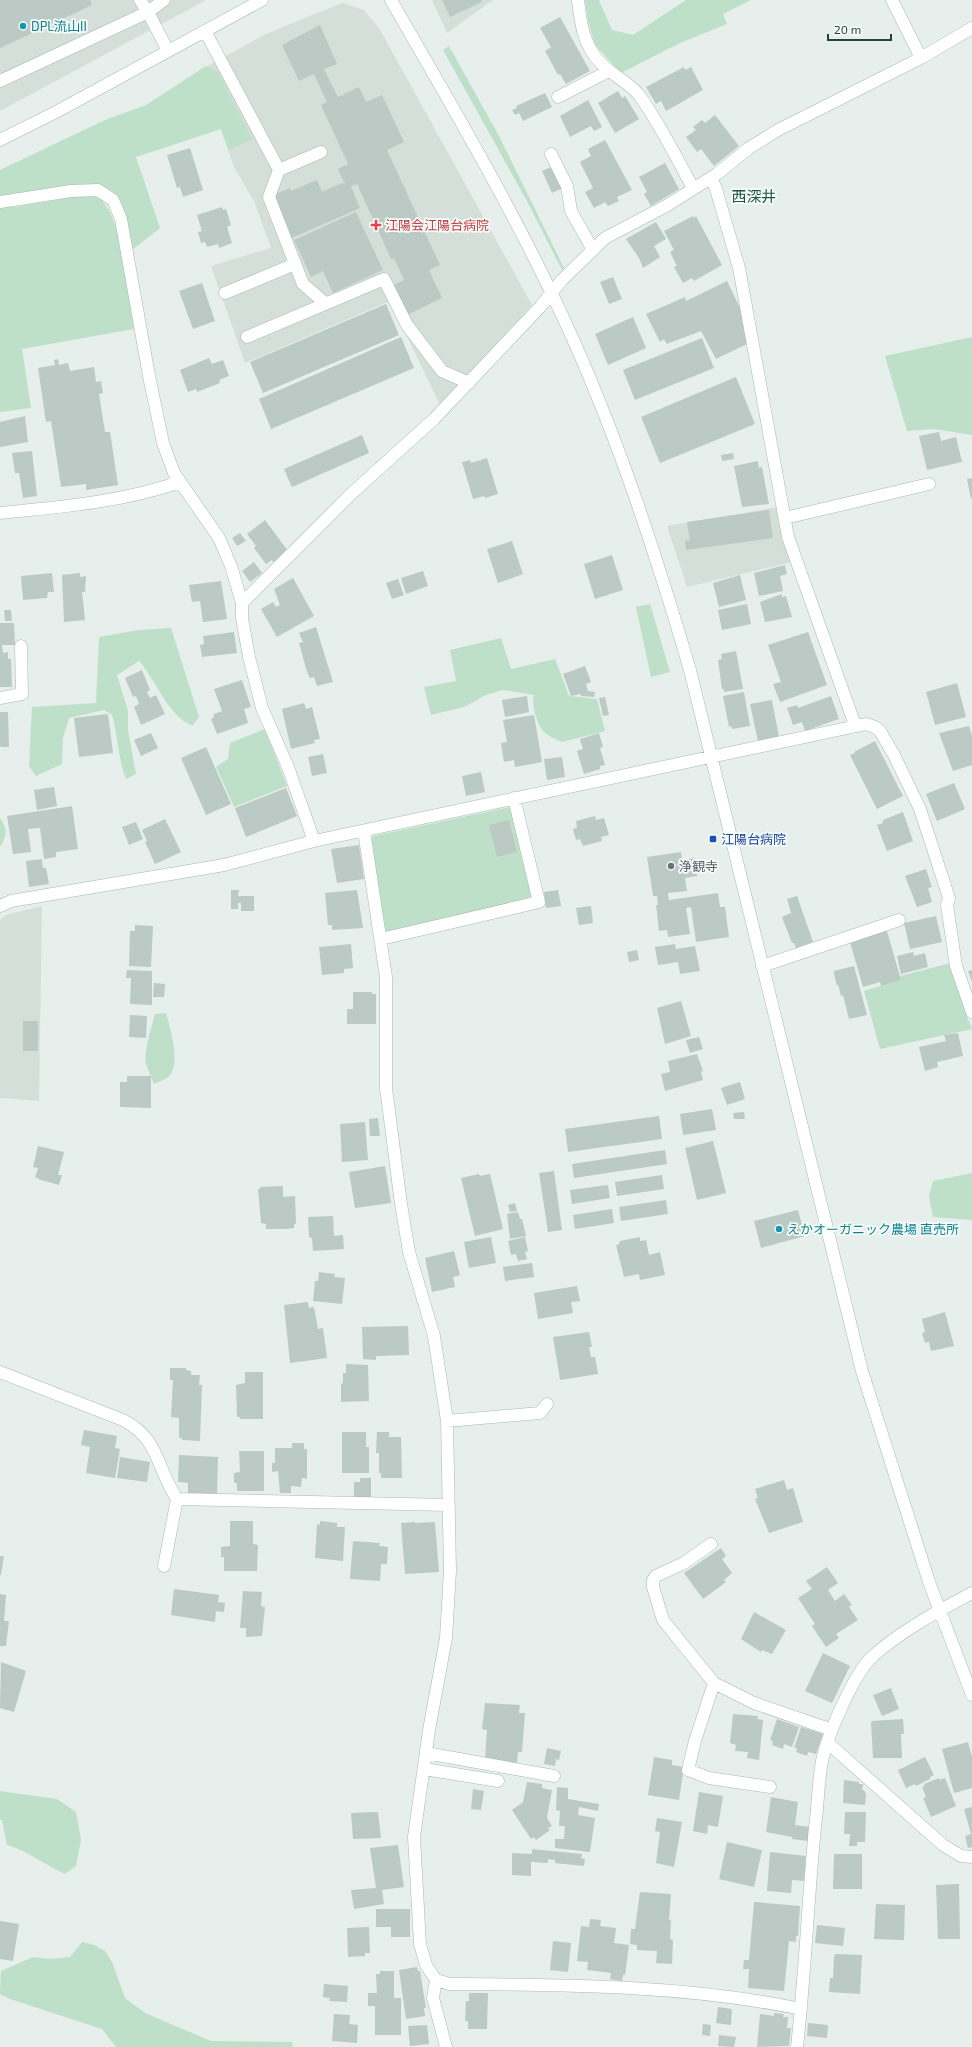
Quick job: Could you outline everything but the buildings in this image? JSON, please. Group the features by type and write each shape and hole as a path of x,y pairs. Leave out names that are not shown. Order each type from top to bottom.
{"street":[{"path":"140,0 148,12 168,51"},
{"path":"0,81 148,12 164,0"},
{"path":"0,140 56,112 262,0"},
{"path":"391,0 513,216 552,292 589,377 636,497 664,580 690,670 862,1371 908,1520 939,1611 972,1694"},
{"path":"578,0 581,28 585,40 597,59 608,71 639,94 694,188"},
{"path":"892,0 921,58"},
{"path":"242,603 351,494 434,419 540,307 552,292 605,238 666,206 711,178 749,148 778,130 921,58 972,28"},
{"path":"205,31 279,170"},
{"path":"558,97 608,71"},
{"path":"321,152 279,170 269,197 303,284 325,303"},
{"path":"551,154 567,186 571,211 593,250"},
{"path":"711,178 716,188 739,268 788,537 855,725"},
{"path":"0,202 84,190 98,190 113,200 121,218 149,376 163,443 174,473 219,538 231,566 242,603 242,618 249,657 262,708 288,767 314,841"},
{"path":"225,293 295,264"},
{"path":"247,337 384,279 407,325 442,371 469,383"},
{"path":"0,513 96,503 155,491 180,482"},
{"path":"785,518 929,484"},
{"path":"0,698 22,694 21,646"},
{"path":"0,906 11,901 224,866 314,841 711,758 855,725 866,724 875,727 880,731 894,755 920,809 938,860 949,898 947,905 956,966 972,1012"},
{"path":"381,939 539,902 514,798"},
{"path":"364,831 386,977 386,1088 401,1204 409,1252 434,1336 447,1421 450,1571 446,1638 426,1753 414,1837 420,1944 426,1965 436,1980 450,1984 663,1989 762,2001 801,2009"},
{"path":"762,966 900,920"},
{"path":"0,1372 122,1420 137,1428 150,1442 159,1459 169,1487 177,1499 164,1566"},
{"path":"447,1421 540,1413 547,1404"},
{"path":"177,1499 449,1505"},
{"path":"711,1544 684,1563 656,1576 653,1587 664,1620 714,1683 754,1703 832,1730"},
{"path":"797,2047 812,1854 822,1761 832,1730 849,1691 870,1659 885,1646 939,1611 972,1593"},
{"path":"714,1683 695,1740 688,1770 709,1778 770,1787"},
{"path":"828,1743 943,1844 961,1856 972,1857"},
{"path":"426,1753 554,1776"},
{"path":"424,1769 498,1781"},
{"path":"436,1980 433,1998 446,2047"}],"shaded area":[{"path":"0,0 206,0 0,111"},
{"path":"432,0 493,0 447,33"},
{"name":"江陽会江陽台病院","path":"342,3 364,10 379,28 532,305 440,405 390,301 245,363 211,266 271,248 254,201 234,167 200,70 266,34"},
{"path":"778,507 792,562 687,587 667,526"},
{"path":"42,906 39,1101 0,1098 0,920 6,915"}],"green space":[{"path":"585,0 599,0 612,30 633,35 686,0 751,0 723,14 727,24 680,43 621,73 595,45 588,21"},
{"path":"449,46 499,136 564,268 562,270 528,203 443,50"},
{"path":"206,66 218,72 252,139 229,150 221,129 136,157 160,228 132,250 122,204 111,191 97,185 79,184 5,197 0,195 0,170 105,120 146,105"},
{"path":"77,196 91,196 98,198 106,206 113,220 124,258 134,329 22,349 31,408 0,412 0,207 15,207"},
{"path":"972,337 972,435 934,429 907,431 885,356"},
{"path":"650,604 670,672 651,677 636,607"},
{"path":"171,628 199,717 193,725 185,722 170,707 139,661 117,675 128,711 128,730 136,774 126,779 121,763 112,715 104,710 69,718 63,738 62,764 36,776 29,766 32,707 96,703 99,637 139,630"},
{"path":"501,638 511,669 555,659 569,696 597,699 605,731 562,742 548,735 541,729 534,709 534,695 503,690 486,695 464,707 431,715 424,687 456,681 450,650"},
{"path":"265,729 287,786 234,807 216,767 228,759 230,743"},
{"path":"510,807 532,895 529,900 386,933 371,842 373,836"},
{"path":"0,818 6,832 0,847"},
{"path":"951,963 964,1009 972,1029 880,1049 864,991 901,980 900,976"},
{"path":"166,1013 174,1046 174,1064 168,1077 154,1084 145,1059 147,1047 155,1014"},
{"path":"972,1173 972,1220 933,1217 929,1196 933,1181"},
{"path":"0,1791 57,1799 76,1812 81,1840 76,1866 65,1874 22,1851 7,1845 2,1820 0,1820"},
{"path":"82,1942 94,1945 105,1951 112,1962 125,1998 145,2013 211,2041 292,2042 293,2047 116,2047 102,2029 10,1999 0,1994 1,1971 33,1957 49,1959 70,1957"}],"place":[{"name":"DPL流山II","path":"23,26"},
{"name":"江陽会江陽台病院","path":"376,225"},
{"name":"江陽台病院","path":"713,839"},
{"name":"浄観寺","path":"671,866"},
{"name":"えかオーガニック農場 直売所","path":"779,1229"}],"district":[{"name":"西深井","path":"754,196"}]}
